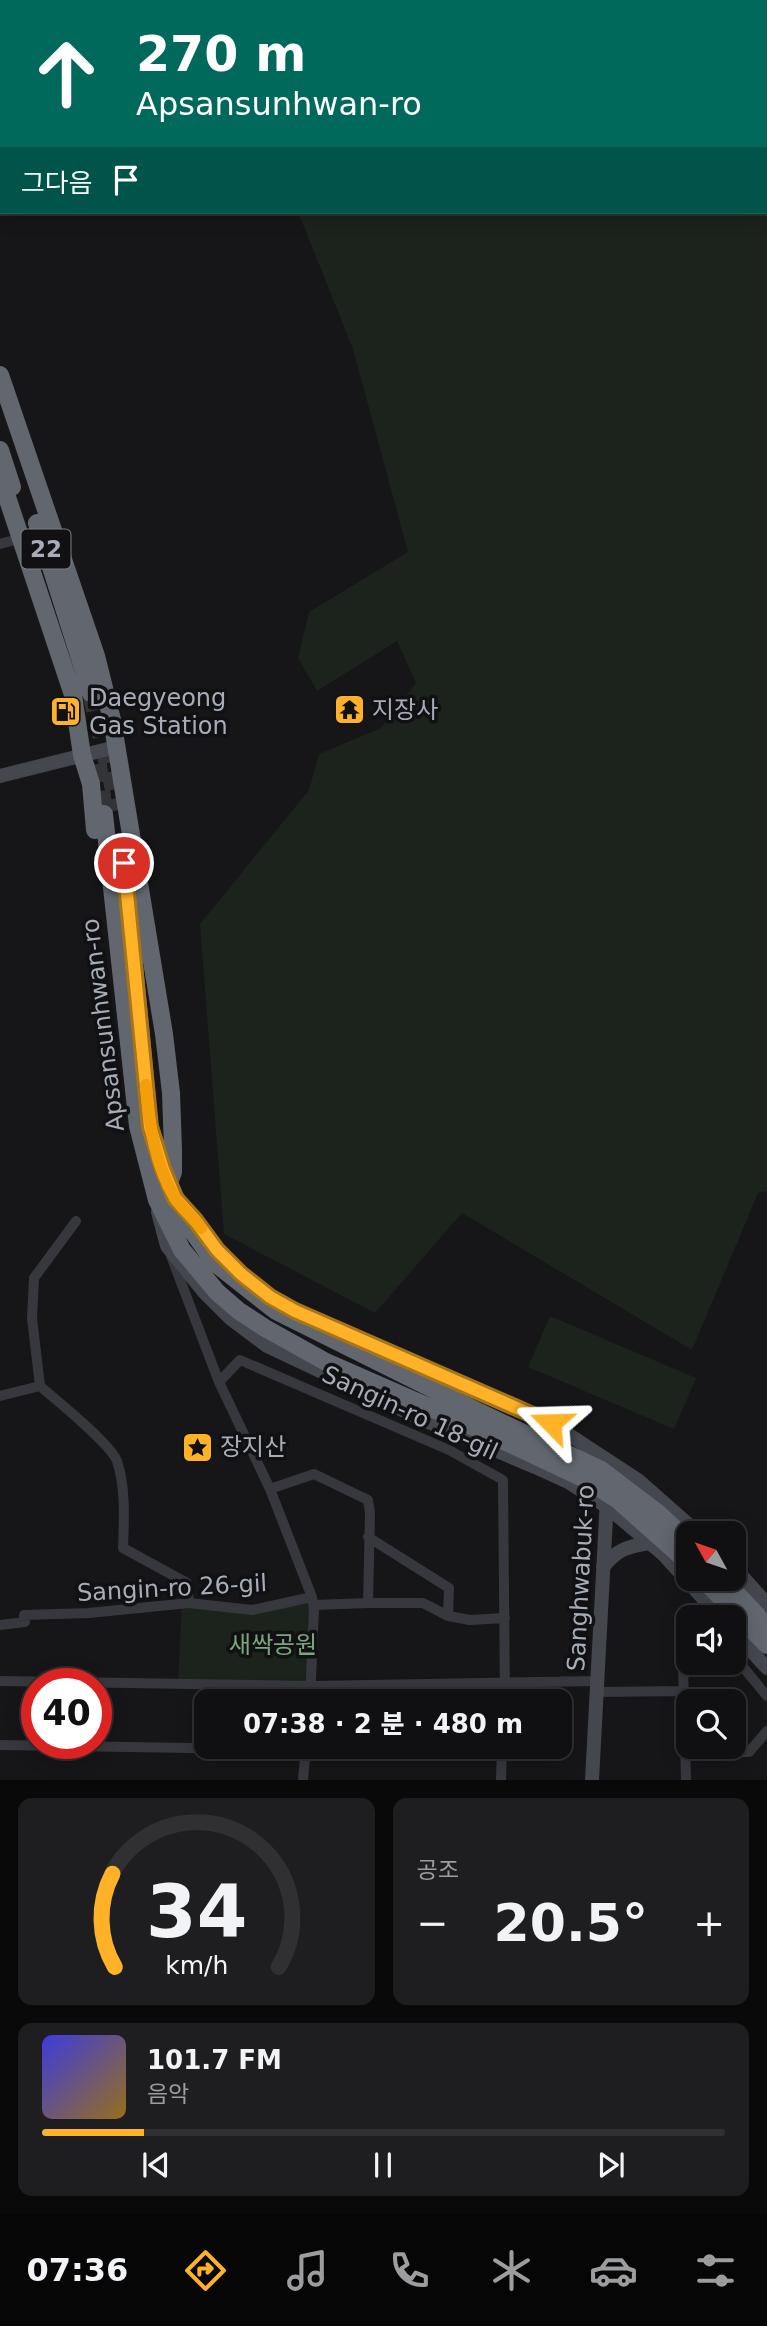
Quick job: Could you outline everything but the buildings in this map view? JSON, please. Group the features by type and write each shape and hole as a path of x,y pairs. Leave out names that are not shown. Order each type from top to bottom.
{"highway":[{"path":"0,375 96,656 116,747 130,819 167,1058 173,1149 173,1172 167,1194"},
{"name":"22","path":"0,406 87,694 0,450"},
{"path":"0,476 73,695 82,755 91,785 100,880 135,1148 141,1166 151,1177"},
{"name":"Apsansunhwan-ro","path":"167,1194 150,1127 111,812 138,1126 151,1177 167,1194 215,1263 276,1311 477,1420 601,1470 659,1514 676,1531"},
{"path":"715,1591 767,1645"},
{"path":"734,1591 767,1626"}],"street":[{"path":"0,544 22,538"},
{"path":"0,775 116,747"},
{"path":"312,1689 313,1601 270,1489 219,1382 167,1246 158,1213 167,1194 195,1220 217,1250 241,1274 270,1297 295,1311 551,1423 638,1480 676,1528"},
{"path":"76,1220 34,1278 32,1318 40,1386 92,1432 116,1459 124,1505 123,1548 187,1583 189,1603"},
{"path":"167,1246 204,1292 231,1319 267,1346 416,1417 570,1483 606,1506 654,1546 709,1605"},
{"name":"Sangin-ro 18-gil","path":"219,1382 240,1360 460,1455 503,1480 506,1689"},
{"path":"0,1396 40,1386"},
{"name":"Sanghwabuk-ro","path":"592,1780 606,1506 611,1463"},
{"path":"270,1489 314,1474 368,1500 368,1603"},
{"path":"603,1567 615,1552 629,1546 654,1546 668,1531 676,1528"},
{"path":"368,1537 449,1587 448,1616"},
{"path":"746,1581 767,1604"},
{"name":"Sangin-ro 26-gil","path":"0,1625 25,1622 24,1615 89,1613 189,1603 252,1609 313,1601 423,1604 448,1616 470,1620 505,1618"},
{"path":"746,1645 767,1668"},
{"path":"746,1671 767,1696"},
{"path":"0,1681 312,1686 506,1682 676,1691"},
{"path":"746,1752 767,1731"},
{"path":"0,1745 194,1747"},
{"path":"303,1780 304,1759"},
{"path":"501,1780 502,1759"},
{"path":"686,1759 686,1780"}],"green space":[{"path":"299,214 767,214 767,1191 758,1193 692,1350 462,1213 375,1313 224,1234 200,924 309,790 319,754 381,728 416,683 397,641 317,691 298,658 309,612 408,552 353,349"},
{"path":"550,1316 696,1378 674,1429 528,1367"},
{"name":"새싹공원","path":"312,1597 312,1686 178,1683 182,1603 252,1610"}],"tunnel":[{"path":"91,693 119,810"},
{"path":"98,764 104,814"}],"slow traffic":[{"path":"146,1085 150,1127 163,1169 175,1198 201,1228"}],"place":[{"name":"지장사","path":"349,710"},
{"name":"Daegyeong Gas Station","path":"66,712"},
{"name":"장지산","path":"197,1447"}],"route":[{"path":"124,863 150,1127 175,1198 217,1250 270,1297 295,1311 551,1423"}]}
